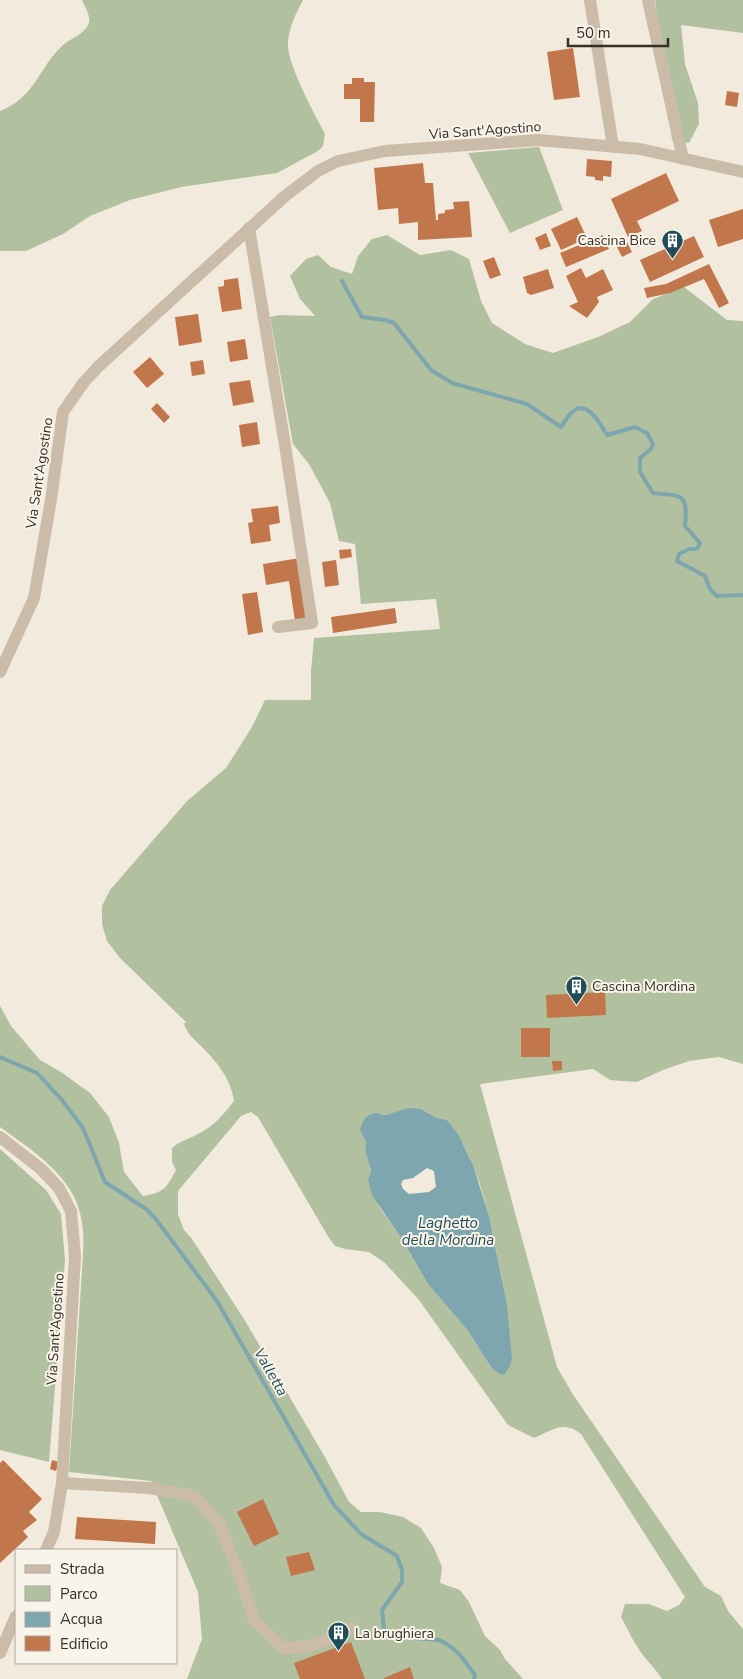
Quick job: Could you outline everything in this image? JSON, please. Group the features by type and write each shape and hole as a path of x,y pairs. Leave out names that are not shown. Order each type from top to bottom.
{"street":[{"path":"590,0 613,147"},
{"path":"648,0 683,159"},
{"name":"Via Sant'Agostino","path":"0,672 34,598 51,500 63,412 84,382 99,366 285,196 318,171 338,161 385,151 538,140 640,149 743,172"},
{"path":"250,228 312,623 278,627"},
{"name":"Via Sant'Agostino","path":"0,1137 41,1169 58,1188 71,1211 75,1256 62,1483 54,1532 46,1549"},
{"path":"62,1483 149,1488 194,1496 219,1524 239,1574 254,1620 284,1649 314,1645 353,1628"},
{"path":"0,1653 15,1618"}],"green space":[{"path":"82,0 303,0 289,33 289,53 302,89 325,134 323,146 318,151 277,173 181,187 130,200 90,216 63,234 26,251 0,251 0,111 22,98 63,45 85,30 89,19"},
{"path":"655,0 743,0 743,33 681,25 685,64 698,103 699,124 689,143 672,140"},
{"path":"539,147 563,210 510,233 468,153"},
{"path":"387,235 420,255 451,250 469,259 481,301 492,323 525,344 553,353 598,337 630,322 653,299 684,287 727,320 743,321 743,1064 719,1057 689,1061 637,1082 610,1080 593,1069 480,1084 557,1367 572,1393 705,1587 721,1596 728,1611 743,1629 743,1679 662,1679 640,1650 621,1617 625,1604 649,1604 667,1611 679,1605 685,1597 581,1434 575,1430 563,1427 534,1438 508,1425 419,1300 385,1263 369,1252 335,1246 258,1117 251,1112 241,1116 178,1191 178,1214 184,1230 192,1239 244,1319 349,1502 361,1512 380,1512 403,1517 421,1528 434,1548 442,1567 440,1583 460,1590 469,1602 485,1636 500,1650 505,1659 523,1679 187,1679 202,1639 198,1592 151,1481 69,1472 83,1257 82,1223 76,1202 60,1176 37,1155 0,1127 0,1006 11,1026 40,1060 61,1072 90,1093 109,1117 119,1143 124,1172 143,1196 160,1191 170,1181 176,1170 172,1162 172,1148 210,1126 223,1115 234,1101 230,1086 223,1072 189,1034 184,1024 186,1022 120,958 107,941 102,924 102,906 110,890 187,801 226,768 252,727 265,700 311,700 314,638 440,629 436,599 361,604 355,544 339,541 330,503 309,464 293,444 270,317 279,315 315,316 300,299 290,276 306,259 318,255 331,267 352,274 358,256 372,239","holes":["421,1109 437,1118 447,1120 460,1139 471,1161 480,1184 493,1233 507,1313 491,1367 468,1331 428,1284 403,1241 380,1208 368,1180 371,1171 365,1150 366,1141 383,1115"]},
{"path":"0,1149 46,1190 61,1214 65,1260 49,1462 0,1450"}],"water":[{"name":"Laghetto della Mordina","path":"409,1108 421,1109 437,1118 447,1120 458,1134 473,1165 489,1216 507,1305 512,1359 504,1375 491,1367 468,1331 428,1284 403,1241 372,1195 368,1180 371,1171 365,1150 366,1141 360,1130 362,1124 367,1116 377,1113 390,1114","holes":["427,1168 434,1171 436,1187 429,1192 409,1194 403,1189 401,1184 403,1180 413,1178"]}],"building":[{"path":"573,48 580,97 554,100 547,52"},
{"path":"352,78 364,78 364,82 375,82 374,122 360,122 360,99 344,99 344,84 352,84"},
{"path":"727,91 739,93 737,107 725,105"},
{"path":"587,159 612,161 611,177 603,176 603,181 595,180 595,177 586,176"},
{"path":"423,163 425,183 433,183 436,220 438,220 438,214 445,213 445,210 454,209 453,202 469,201 472,237 418,240 418,222 399,224 398,208 378,210 374,168"},
{"path":"666,173 679,201 637,221 642,231 628,237 611,199"},
{"path":"743,209 743,239 718,247 709,220"},
{"path":"577,217 587,238 561,250 551,229"},
{"path":"546,233 551,246 540,250 535,238"},
{"path":"640,233 645,244 638,247 633,237"},
{"path":"603,235 609,249 566,267 560,253"},
{"name":"Cascina Bice","path":"694,236 704,257 650,282 640,260"},
{"path":"627,242 632,252 622,257 617,247"},
{"path":"494,257 501,275 490,279 483,261"},
{"path":"709,264 729,303 719,308 704,279 670,293 647,298 644,288 666,284"},
{"path":"581,268 586,278 603,269 613,290 597,297 599,302 587,318 569,306 578,302 566,276"},
{"path":"548,269 554,288 531,295 527,293 523,277"},
{"path":"238,278 242,309 222,312 218,287 224,286 224,280"},
{"path":"198,314 202,342 179,346 175,317"},
{"path":"245,339 248,359 230,362 227,342"},
{"path":"150,357 164,374 147,388 133,372"},
{"path":"203,360 205,374 192,376 190,362"},
{"path":"250,380 254,402 233,406 229,383"},
{"path":"157,403 170,417 164,423 151,409"},
{"path":"257,422 260,444 242,447 239,425"},
{"path":"278,506 280,523 269,525 271,541 251,544 248,523 253,522 251,509"},
{"path":"351,549 352,557 340,559 339,550"},
{"path":"300,558 308,619 295,621 289,581 266,585 263,564"},
{"path":"336,560 339,585 325,587 322,562"},
{"path":"257,592 263,632 248,635 242,594"},
{"path":"395,608 397,623 333,633 331,617"},
{"name":"Cascina Mordina","path":"605,992 606,1015 547,1018 546,995"},
{"path":"521,1028 550,1028 550,1057 521,1057"},
{"path":"552,1061 562,1061 562,1070 553,1071"},
{"path":"3,1460 42,1499 29,1512 37,1520 23,1531 28,1537 0,1563 0,1463"},
{"path":"52,1460 59,1462 56,1471 50,1469"},
{"path":"263,1499 279,1534 254,1546 237,1512"},
{"path":"77,1517 156,1522 155,1544 75,1539"},
{"path":"309,1552 315,1570 291,1576 286,1557"},
{"name":"La brughiera","path":"351,1642 365,1679 300,1679 294,1663"},
{"path":"410,1667 414,1679 384,1679 384,1678"}],"waterway":[{"path":"342,281 362,317 394,323 431,370 452,383 527,404 561,427 571,413 582,408 588,410 597,419 607,435 635,427 647,433 653,444 651,449 640,458 640,472 653,493 681,498 685,507 685,526 700,543 697,549 689,549 679,554 677,561 705,576 710,589 717,596 743,595"},
{"name":"Valletta","path":"0,1057 37,1073 62,1100 83,1128 105,1182 146,1209 155,1218 217,1301 334,1505 361,1534 397,1556 402,1570 402,1582 382,1610 384,1630 388,1636 439,1640 460,1655 475,1675 474,1679"}],"place":[{"name":"Cascina Bice","path":"672,259"},
{"name":"Cascina Mordina","path":"576,1005"},
{"name":"La brughiera","path":"339,1652"}]}
